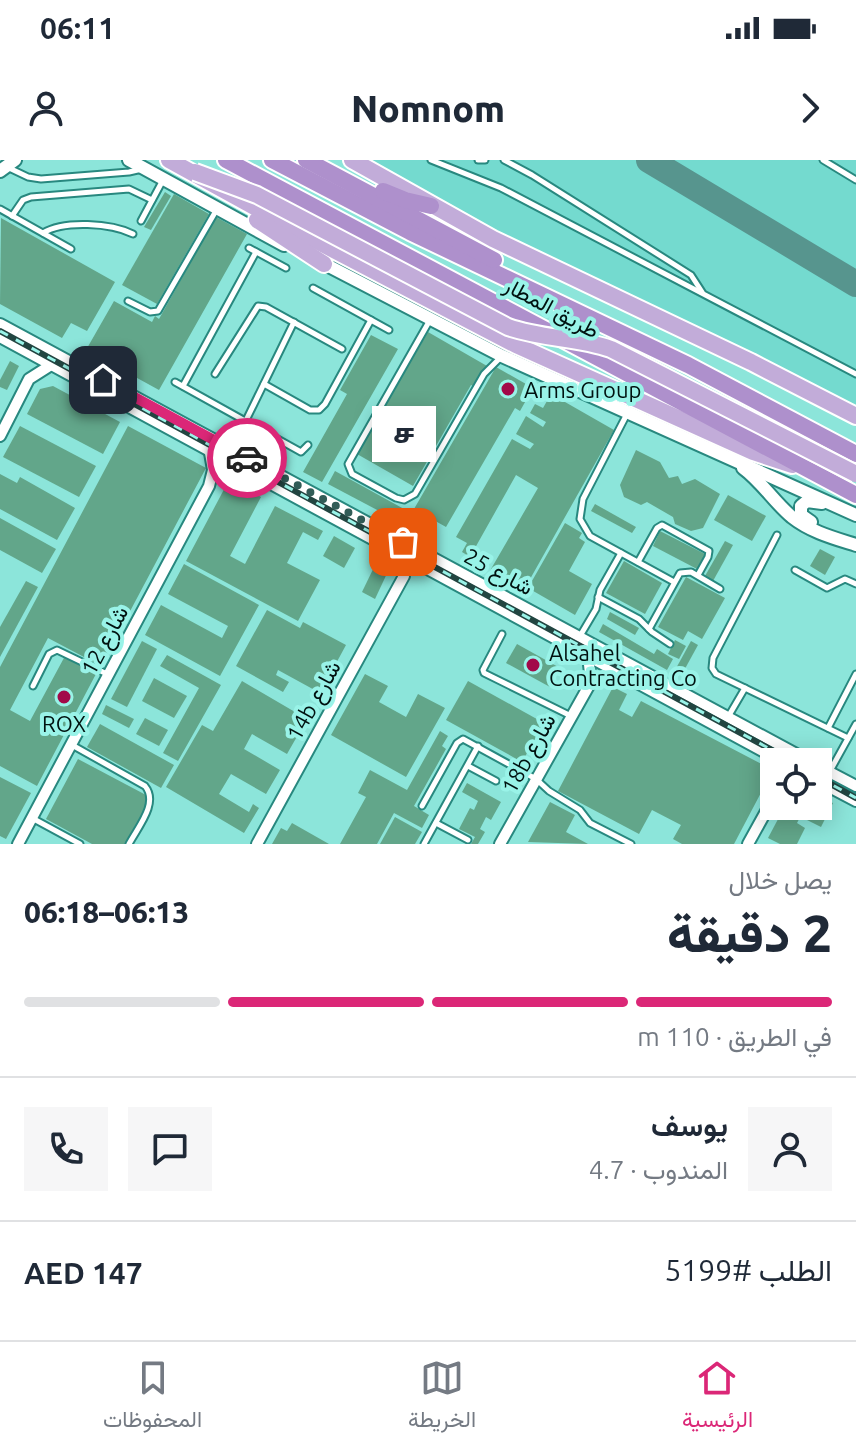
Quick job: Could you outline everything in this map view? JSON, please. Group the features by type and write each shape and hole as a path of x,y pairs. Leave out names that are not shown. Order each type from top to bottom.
{"highway":[{"name":"طريق المطار","path":"226,160 856,495"},
{"name":"طريق المطار","path":"272,160 410,232 688,365 856,454"},
{"path":"306,160 527,277 570,307"},
{"path":"321,160 392,195 431,206"},
{"path":"822,435 856,440"}],"main road":[{"path":"169,160 257,195 508,327 543,337 583,340 611,349 856,474"},
{"path":"352,160 493,239 751,362 856,416"},
{"path":"195,172 305,235 516,345 753,452 807,469"},
{"path":"217,186 238,207 324,264"}],"street":[{"path":"129,160 254,230 502,356 856,515"},
{"name":"شارع 25","path":"0,324 785,748"},
{"name":"شارع 25","path":"0,337 760,750"},
{"path":"0,436 29,379 51,365"},
{"name":"شارع 12","path":"18,844 209,486 213,470 210,453"},
{"path":"724,455 761,483 790,515 816,532 856,545"},
{"path":"830,503 807,501 801,506 801,515 837,539"},
{"path":"401,556 404,576 425,568"},
{"name":"14b شارع","path":"257,844 404,576"},
{"path":"588,656 591,682 621,674"},
{"name":"18b شارع","path":"500,844 591,682"},
{"path":"832,773 856,786"},
{"path":"832,788 856,801"},
{"path":"748,844 761,820"}],"lane":[{"path":"431,160 501,188 856,374"},
{"path":"478,160 485,160"},
{"path":"504,160 691,275 702,293"},
{"path":"823,160 856,180"},
{"path":"7,166 28,177 41,179 144,168"},
{"path":"141,221 164,179"},
{"path":"12,216 23,200 31,197 129,189 152,200"},
{"path":"128,301 150,312 158,311 218,208"},
{"path":"0,209 71,249"},
{"path":"43,233 58,226 111,226 133,234"},
{"path":"249,248 286,268"},
{"path":"183,386 256,252"},
{"path":"313,288 389,330"},
{"path":"215,374 258,306 266,307 342,349"},
{"path":"264,384 310,410 319,410 371,320"},
{"path":"430,320 348,464 352,474 396,498 404,500 415,494 484,374 502,356"},
{"path":"232,449 294,322"},
{"path":"175,382 301,452 308,445"},
{"path":"628,411 583,499 579,512 582,525 590,536 674,582"},
{"path":"638,562 657,528 662,525 709,551 698,575"},
{"path":"777,535 711,661 716,674 848,738"},
{"path":"579,637 621,553"},
{"path":"795,570 827,588 845,579 856,584"},
{"path":"649,629 683,571 698,575 720,589"},
{"path":"598,597 639,619 670,644"},
{"path":"502,634 484,673 571,716"},
{"path":"33,686 49,654 57,650 108,675"},
{"path":"828,728 856,674"},
{"path":"728,717 745,688"},
{"path":"832,768 856,724"},
{"path":"422,806 460,740 467,740 536,779 582,812 590,823 631,844"},
{"path":"71,744 149,791 150,805 129,844"},
{"path":"424,844 478,746"},
{"path":"468,766 496,781"},
{"path":"32,818 80,844"},
{"path":"436,823 468,840"}],"shaded area":[{"path":"356,160 856,160 856,413 627,301"}],"building":[{"path":"165,192 171,196 151,230 144,227"},
{"path":"174,194 209,214 157,304 122,285"},
{"path":"216,217 247,234 159,390 86,350 114,301 152,322 155,316 159,319"},
{"path":"1,218 115,282 87,331 71,323 62,338 0,304"},
{"path":"428,332 487,366 475,387 471,385 413,486 357,454"},
{"path":"371,335 398,349 322,482 303,472 347,394 340,390"},
{"path":"10,361 19,366 7,390 0,387 0,380"},
{"path":"496,367 533,388 520,411 515,408 446,527 414,509"},
{"path":"53,386 120,422 103,454 27,414 40,389"},
{"path":"551,394 614,430 525,588 491,569 538,488 516,475 475,548 482,552 477,561 462,552 467,543 456,537 512,439 530,449 534,444 516,434 526,416 543,427 546,422 530,413 535,404 543,408"},
{"path":"20,426 96,466 79,497 3,457"},
{"path":"128,426 206,468 101,666 48,638 10,710 30,721 65,656 97,672 37,786 0,766 0,667"},
{"path":"636,450 660,462 669,478 678,476 682,484 695,479 720,494 703,528 691,531 675,524 673,517 647,502 641,505 624,497 620,485"},
{"path":"335,471 404,509 398,521 328,484"},
{"path":"0,474 17,483 20,477 75,508 57,540 0,509"},
{"path":"229,480 261,497 230,556 245,564 275,506 323,531 318,540 303,532 287,563 320,580 298,621 186,561"},
{"path":"728,495 766,516 752,541 714,520"},
{"path":"595,504 636,527 632,533 591,511"},
{"path":"0,518 56,549 42,573 0,550"},
{"path":"565,523 582,533 579,538 585,542 569,571 592,584 575,615 528,588"},
{"path":"660,531 705,554 697,569 653,546"},
{"path":"334,536 355,548 344,568 323,556"},
{"path":"725,541 733,545 713,581 705,576"},
{"path":"820,549 835,557 825,575 810,566"},
{"path":"377,561 390,567 375,599 362,592"},
{"path":"624,561 662,583 645,614 606,593"},
{"path":"184,564 259,605 220,676 145,635 161,605 222,638 228,626 168,594"},
{"path":"686,577 725,598 702,639 688,631 683,640 658,627"},
{"path":"26,581 38,587 0,657 0,627"},
{"path":"267,610 300,628 303,622 346,645 320,693 278,670 276,675 289,682 283,692 236,666"},
{"path":"610,612 639,628 635,635 607,619"},
{"path":"603,624 654,654 657,649 673,659 667,670 599,632"},
{"path":"675,640 686,646 679,659 668,654"},
{"path":"142,641 157,649 127,707 111,699"},
{"path":"691,641 698,645 681,676 674,672"},
{"name":"Alsahel Contracting Co","path":"517,644 560,668 550,687 506,663"},
{"path":"167,655 221,685 178,761 163,753 199,688 160,666"},
{"path":"365,674 388,686 379,702 406,717 418,694 445,708 406,777 331,735"},
{"path":"154,678 187,696 174,718 142,701"},
{"path":"242,681 307,719 287,754 252,734 244,749 280,770 266,794 231,774 219,794 249,812 253,804 259,808 244,833 166,787 202,725 213,731"},
{"path":"468,681 544,723 522,762 446,720"},
{"path":"613,687 627,694 619,710 632,717 641,701 760,763 760,795 734,844 682,844 673,839 681,825 652,810 639,834 558,791"},
{"path":"106,705 134,719 129,728 102,714"},
{"path":"145,718 168,730 159,746 136,734"},
{"path":"100,724 174,765 161,788 87,747"},
{"path":"440,731 448,736 442,746 446,749 414,806 429,815 422,828 394,813 377,844 340,844 366,797 358,793 370,770 407,790"},
{"path":"78,759 146,795 148,806 127,844 92,844 46,819"},
{"path":"0,777 31,793 6,839 0,836"},
{"path":"467,783 501,802 491,820 486,817 480,829 485,832 478,844 471,844 475,837 459,829 470,808 474,810 478,801 462,792"},
{"path":"550,802 575,815 566,832 588,844 528,842"},
{"path":"395,817 422,832 415,844 380,844"},
{"path":"778,820 799,820 797,823 805,828 797,844 780,844 768,838"},
{"path":"807,820 824,820 821,827"},
{"path":"292,823 329,844 272,844 281,828 287,831"}],"taxiway":[{"path":"649,160 856,284"}],"railway":[{"path":"0,331 768,748"},
{"path":"832,785 856,798"}],"way so far":[{"path":"247,458 403,542"}],"place":[{"name":"Arms Group","path":"508,389"},
{"name":"ச","path":"403,542"},
{"name":"Alsahel Contracting Co","path":"533,665"},
{"name":"ROX","path":"64,697"}],"route":[{"path":"103,380 247,458"}]}
